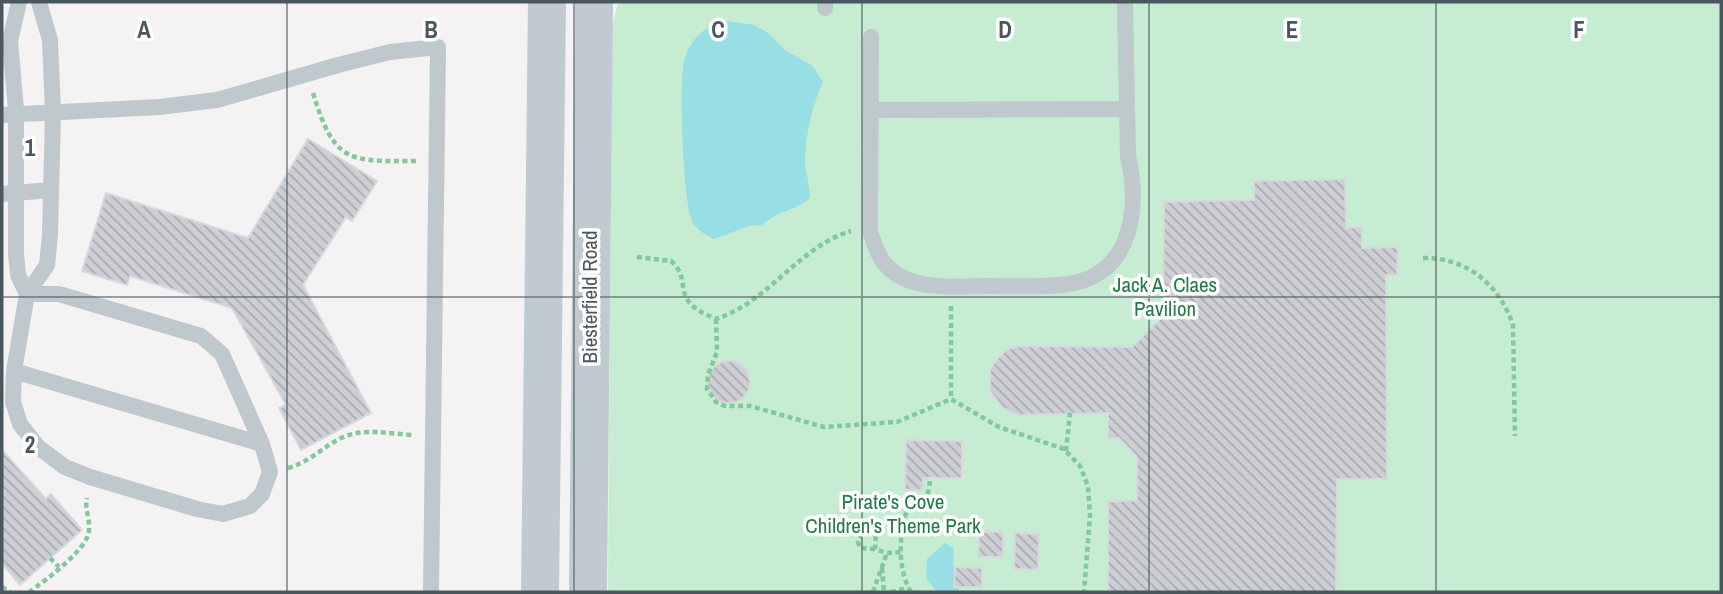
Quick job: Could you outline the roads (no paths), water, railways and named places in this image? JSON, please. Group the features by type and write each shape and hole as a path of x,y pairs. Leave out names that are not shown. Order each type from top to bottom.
{"main road":[{"path":"540,592 547,2"},
{"name":"Biesterfield Road","path":"588,592 594,2"}],"lane":[{"path":"19,2 10,41 9,193 18,275 27,294"},
{"path":"27,294 59,294 201,336 222,354 262,444 270,471 262,494 250,506 223,514 90,477 65,467 47,454 20,424 13,402 14,371 27,294 47,265 51,190 53,112 50,40 40,2"},
{"path":"871,37 870,232 880,256 890,270 906,280 951,286 1073,283 1100,272 1116,257 1129,235 1133,205 1127,109 1125,2"},
{"path":"9,115 217,100 390,52 438,47 431,592"},
{"path":"871,110 1127,109"},
{"path":"9,193 51,190"},
{"path":"14,371 262,444"}],"water":[{"path":"728,21 754,25 768,33 785,50 813,66 823,82 807,139 805,164 810,198 763,225 749,226 714,239 697,228 689,212 683,141 683,69 685,57 696,38 707,28"},
{"path":"945,543 954,548 953,565 959,569 959,592 937,592 926,578 927,559"}],"park label":[{"name":"Jack A. Claes Pavilion","path":"1165,297"},
{"name":"Pirate's Cove Children's Theme Park","path":"893,514"}]}
